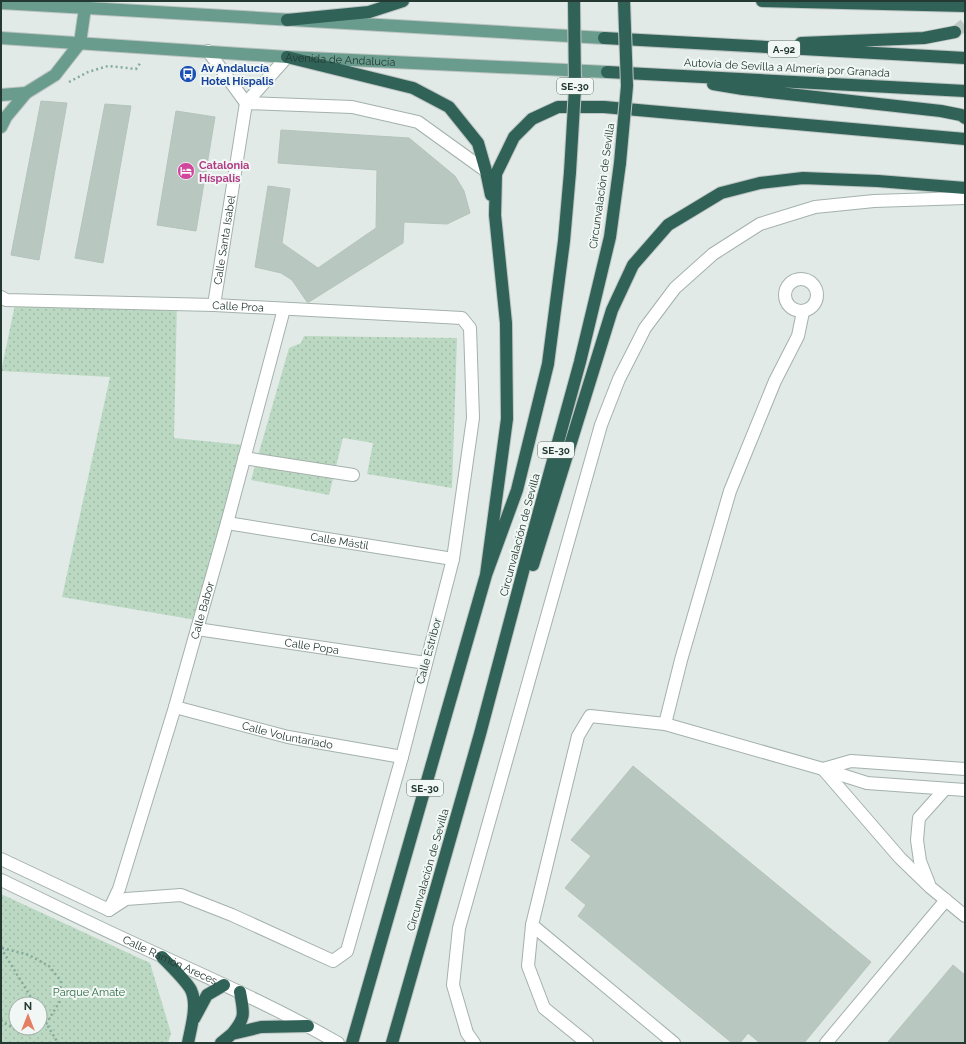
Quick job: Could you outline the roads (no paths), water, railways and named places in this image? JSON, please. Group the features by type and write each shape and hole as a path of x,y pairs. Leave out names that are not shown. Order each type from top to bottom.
{"highway":[{"path":"287,20 369,12 403,1"},
{"name":"Circunvalación de Sevilla","path":"352,1043 486,575 517,490 548,364 564,241 570,172 575,88 574,1"},
{"name":"Circunvalación de Sevilla","path":"392,1043 480,734 580,362 610,237 620,163 626,86 624,1"},
{"path":"762,1 965,6"},
{"path":"732,46 924,38 955,32"},
{"name":"Autovía de Sevilla a Almería por Granada","path":"604,38 965,58"},
{"path":"287,56 413,88 449,107 478,143 486,171 495,215 506,323 507,419 486,575"},
{"name":"Autovía de Sevilla a Almería por Granada","path":"607,72 965,90"},
{"path":"667,75 743,89 941,111 961,115 965,118"},
{"path":"495,215 496,174 514,137 532,119 558,107 604,107 671,112 965,138"},
{"path":"480,734 612,310 633,265 668,225 721,193 760,183 803,178 878,181 965,188"},
{"path":"162,956 191,989 194,1000 188,1043"},
{"path":"192,1022 207,995 224,985"},
{"path":"221,1043 232,1034 242,1022 243,1010 240,992"},
{"path":"232,1034 261,1027 308,1026"}],"main road":[{"path":"1,3 84,4 287,20 604,38"},
{"path":"1,127 6,117 26,93 55,76 80,43 84,4"},
{"name":"Avenida de Andalucía","path":"1,38 287,56 607,72"},
{"path":"1,95 26,93"}],"street":[{"path":"208,51 246,103"},
{"path":"246,103 287,56"},
{"path":"246,103 352,107 418,122 486,171"},
{"name":"Calle Santa Isabel","path":"214,305 246,103"},
{"path":"474,1043 467,1033 453,985 460,928 601,425 619,379 645,328 675,288 713,254 760,224 815,208 874,201 965,198"},
{"name":"Calle Proa","path":"1,297 6,300 214,305 462,318 470,328"},
{"name":"Calle Babor","path":"109,910 119,889 175,707 227,523 284,309"},
{"path":"665,724 681,660 730,491 775,381 798,336 803,312"},
{"name":"Calle Estribor","path":"109,910 126,899 181,895 232,914 333,961 347,951 402,757 453,559 473,418 470,328"},
{"path":"244,458 353,476"},
{"name":"Calle Mástil","path":"227,523 453,559"},
{"name":"Calle Popa","path":"197,629 426,663"},
{"name":"Calle Voluntariado","path":"175,707 288,737 402,757"},
{"path":"588,1043 544,1008 528,966 532,925 578,736 590,716 665,724 867,783 965,790"},
{"path":"823,769 851,761 965,769"},
{"path":"823,769 900,858 930,887 965,916"},
{"path":"930,887 920,861 916,840 919,818 945,789"},
{"path":"1,859 109,910"},
{"name":"Calle Ramón Areces","path":"1,880 240,992 308,1026 338,1043"},
{"path":"826,1043 946,900"},
{"path":"532,925 674,1043"}],"tunnel":[{"path":"955,32 965,24"}],"place":[{"name":"Av Andalucía Hotel Híspalis","path":"188,74"},
{"name":"Catalonia Híspalis","path":"186,171"}],"park label":[{"name":"Parque Amate","path":"89,992"}]}
